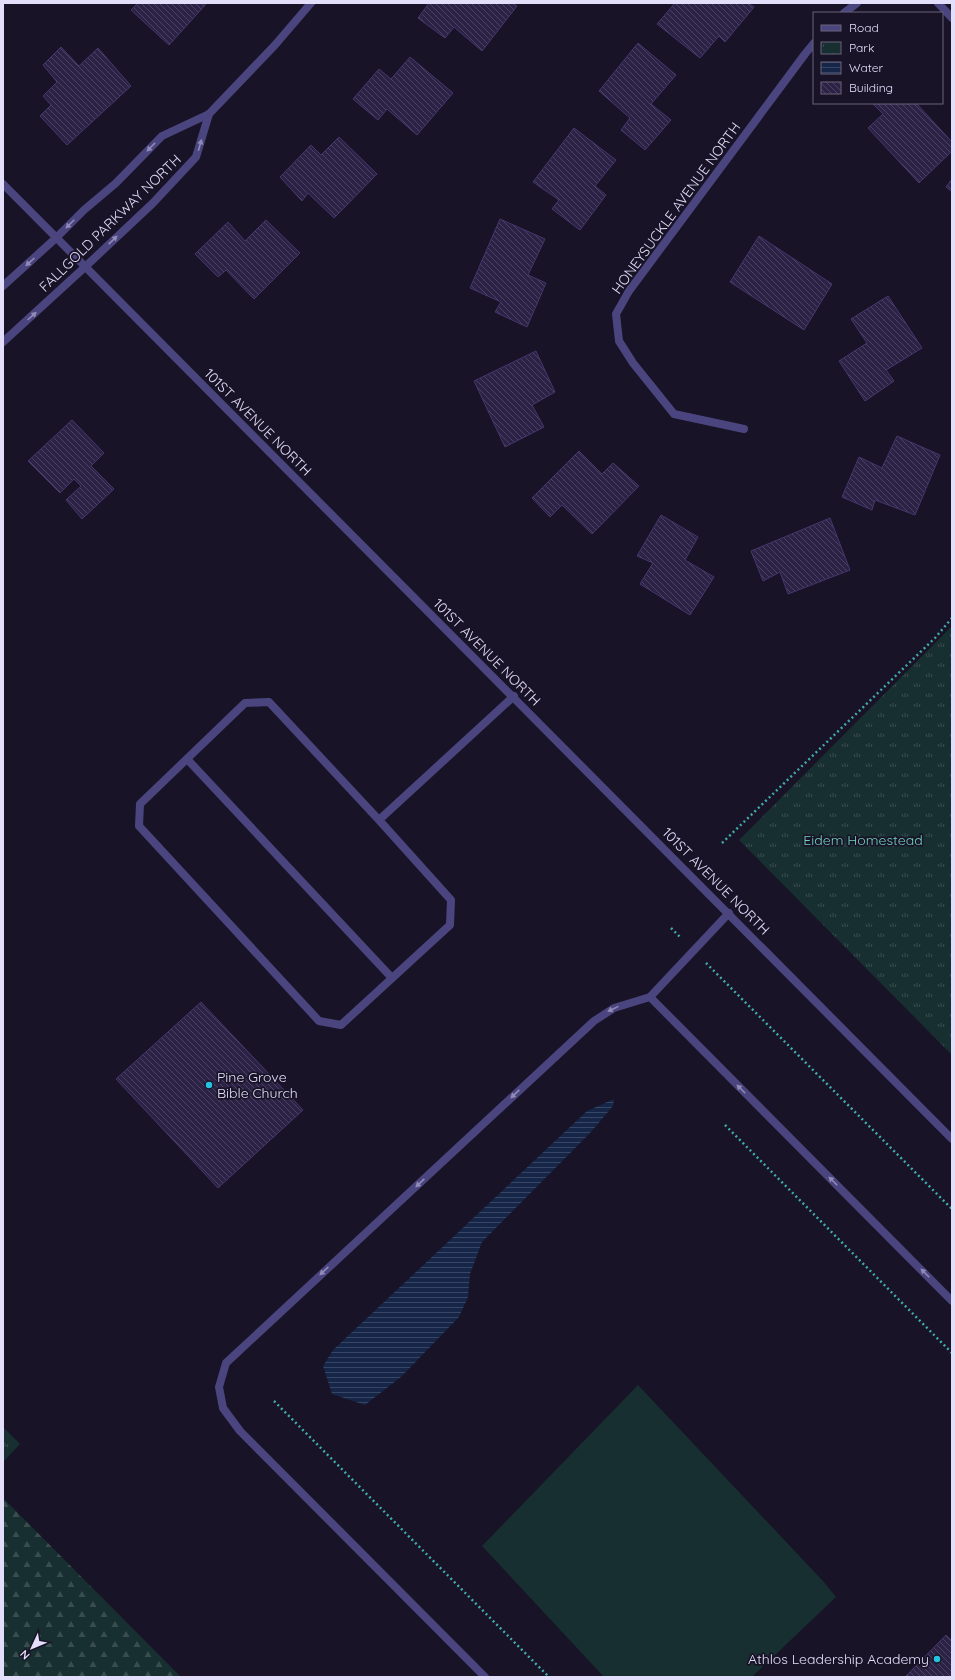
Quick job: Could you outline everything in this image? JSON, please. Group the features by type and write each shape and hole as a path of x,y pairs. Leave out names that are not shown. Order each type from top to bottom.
{"street":[{"path":"209,114 275,45 311,3"},
{"path":"845,12 858,3"},
{"path":"938,3 952,18"},
{"name":"HONEYSUCKLE AVENUE NORTH","path":"744,429 674,414 633,363 619,341 616,314 629,291 813,44"},
{"name":"FALLGOLD PARKWAY NORTH","path":"3,286 56,238 84,210 116,183 162,136 209,114"},
{"name":"FALLGOLD PARKWAY NORTH","path":"3,342 153,203 196,157 209,114"},
{"name":"101ST AVENUE NORTH","path":"3,184 514,696 952,1139"},
{"path":"379,820 514,696"},
{"path":"269,702 379,820 451,900 450,925 341,1025 318,1021 139,826 140,804 245,703 269,702"},
{"path":"187,759 392,978"},
{"path":"485,1677 240,1431 223,1408 219,1387 226,1363 594,1021 614,1008 650,997 729,913"},
{"path":"650,997 952,1301"}],"path":[{"path":"722,844 935,638 952,618"},
{"path":"671,928 952,1209"},
{"path":"725,1125 952,1353"},
{"path":"274,1401 550,1677"}],"green space":[{"name":"Eidem Homestead","path":"952,626 952,1055 739,840"},
{"path":"638,1385 823,1581 836,1597 752,1677 604,1677 482,1546"},
{"path":"3,1427 20,1444 3,1462"},
{"path":"3,1498 14,1509 181,1677 3,1677"}],"water":[{"path":"614,1099 613,1106 591,1132 482,1242 470,1274 468,1297 459,1317 401,1377 365,1405 332,1394 323,1366 333,1350 587,1111"}],"building":[{"path":"138,3 207,3 169,45 131,10"},
{"path":"429,3 512,3 517,6 482,51 454,27 445,38 418,18"},
{"path":"675,3 748,3 754,7 725,42 719,36 700,58 657,24"},
{"path":"638,43 676,75 651,104 671,120 645,150 621,130 630,118 599,91"},
{"path":"61,47 79,66 98,48 131,86 67,145 40,116 51,105 43,96 57,82 43,65"},
{"path":"410,57 453,93 417,135 387,109 378,120 353,99 379,69 391,79"},
{"path":"873,104 917,104 952,142 952,151 919,183 868,128 883,114"},
{"path":"574,128 616,160 595,186 606,195 580,230 552,209 559,200 533,182"},
{"path":"339,137 377,174 334,218 308,193 302,201 280,177 311,145 321,155"},
{"path":"952,179 952,192 946,187"},
{"path":"500,219 545,239 528,275 546,283 527,327 495,312 501,302 470,288"},
{"path":"266,220 300,253 254,299 226,270 218,277 195,254 228,222 245,241"},
{"path":"759,236 832,284 804,330 730,282"},
{"path":"888,296 922,348 886,370 894,381 865,401 839,361 867,343 851,319"},
{"path":"536,351 555,392 532,405 544,427 505,447 474,381"},
{"path":"72,420 104,453 91,466 114,489 82,519 66,500 81,486 74,479 60,493 28,461"},
{"path":"897,436 940,455 915,515 875,500 872,510 842,497 859,457 882,468"},
{"path":"579,451 602,474 613,463 639,486 592,534 562,505 550,517 532,498"},
{"path":"661,515 698,537 685,560 714,577 690,615 640,584 653,563 637,556"},
{"path":"830,518 850,570 788,594 780,572 763,581 751,551"},
{"path":"201,1002 303,1110 218,1188 116,1079"},
{"name":"Athlos Leadership Academy","path":"946,1635 952,1641 952,1677 905,1677"}],"place":[{"name":"Pine Grove Bible Church","path":"209,1085"},
{"name":"Athlos Leadership Academy","path":"937,1659"}]}
